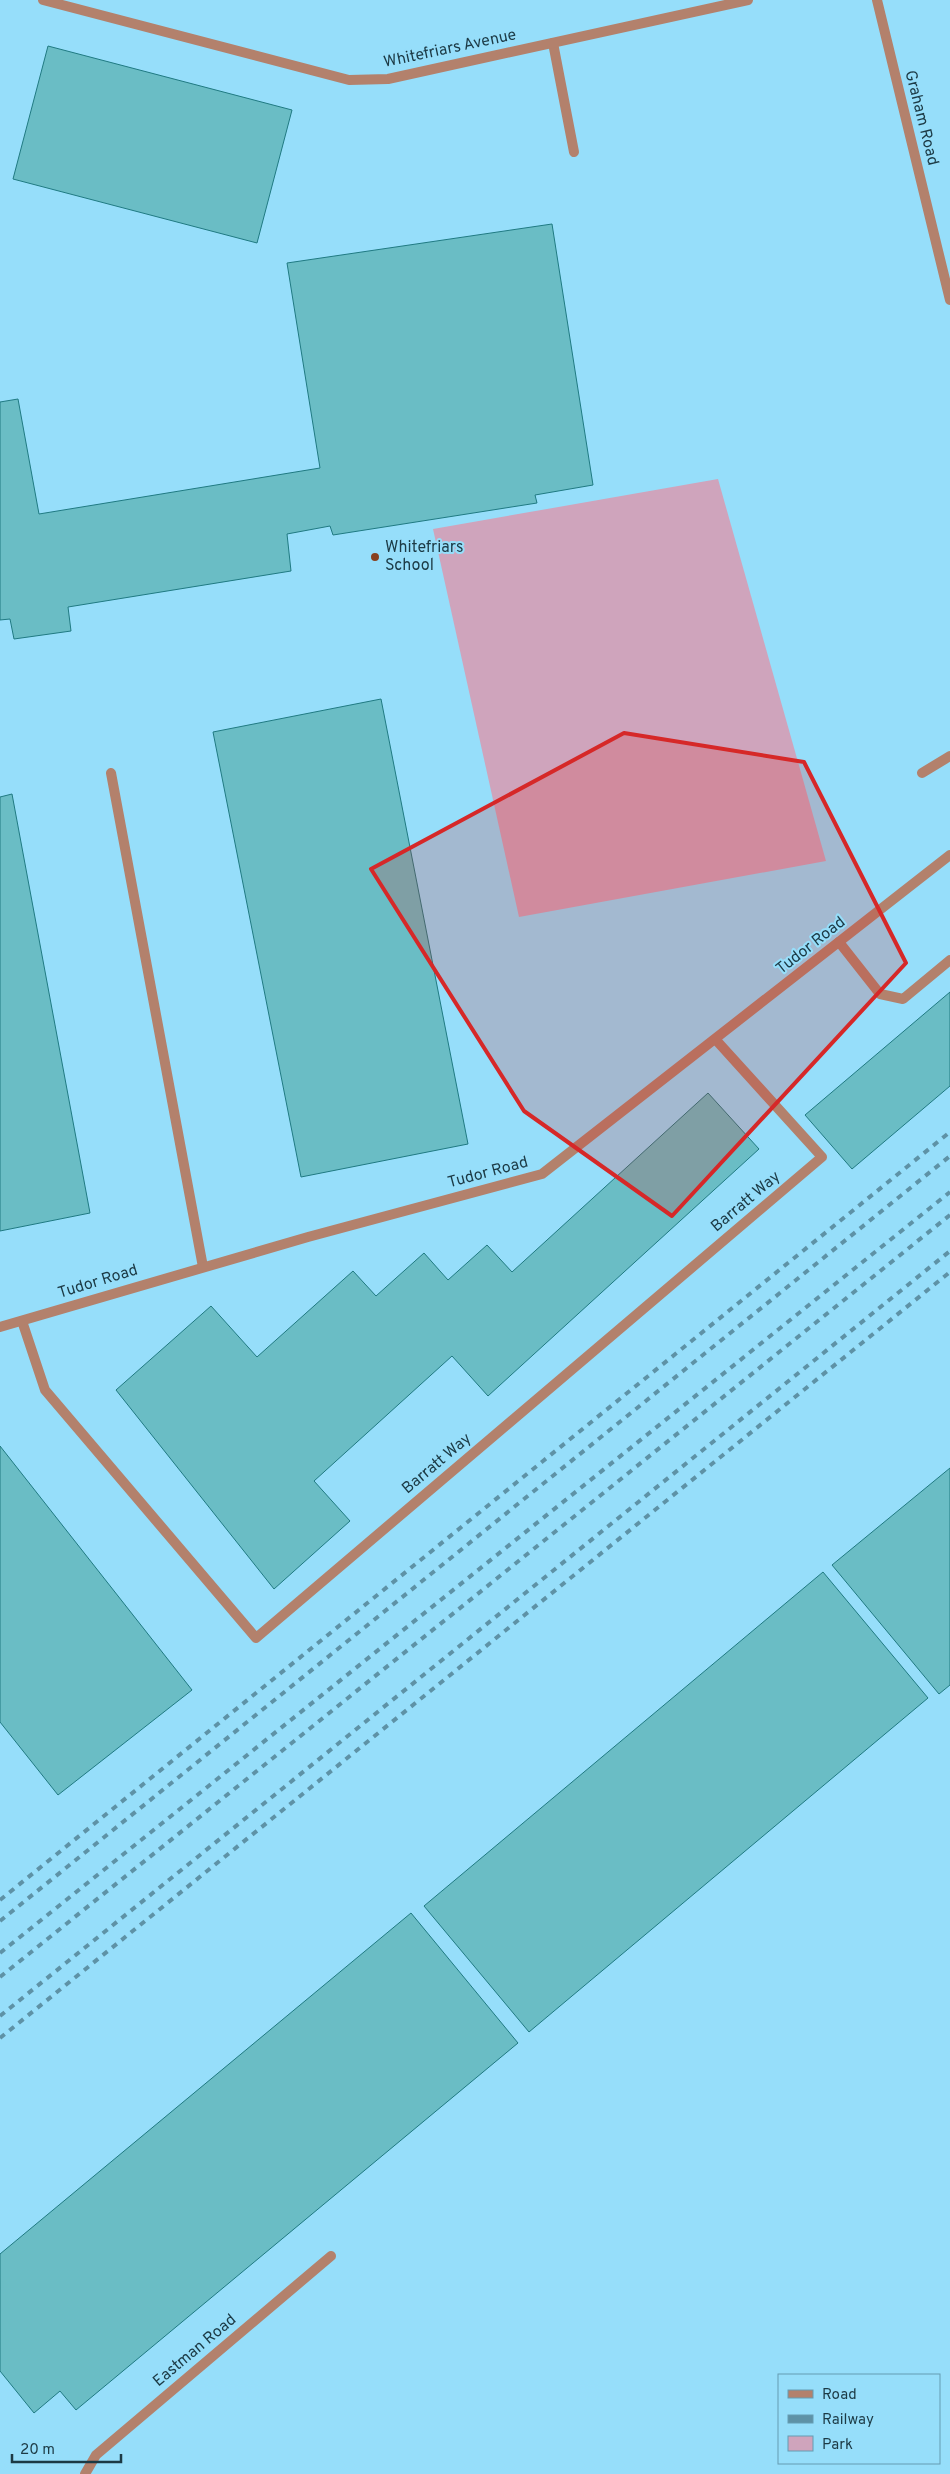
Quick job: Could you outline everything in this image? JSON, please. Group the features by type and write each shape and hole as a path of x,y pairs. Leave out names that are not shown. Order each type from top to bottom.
{"street":[{"name":"Whitefriars Avenue","path":"43,0 349,80 388,79 748,0"},
{"name":"Graham Road","path":"877,0 950,300"},
{"path":"553,43 574,152"},
{"path":"922,773 950,756"},
{"path":"111,773 203,1267"},
{"name":"Tudor Road","path":"0,1326 203,1267 542,1174 716,1040 950,855"},
{"path":"840,942 880,994 903,999 950,960"},
{"name":"Barratt Way","path":"22,1321 45,1390 256,1638 822,1157 716,1040"},
{"name":"Eastman Road","path":"84,2474 96,2455 331,2256"}],"highlighted area":[{"path":"624,733 804,762 906,963 672,1216 524,1111 371,869"}],"green space":[{"path":"718,479 826,861 519,917 433,529"}],"building":[{"path":"48,46 292,110 257,243 13,179"},
{"path":"552,224 593,485 535,495 537,503 333,535 330,526 287,534 291,571 68,607 71,631 14,639 10,619 0,620 0,402 18,399 39,514 320,468 287,263"},
{"path":"381,699 468,1144 301,1177 213,732"},
{"path":"12,794 90,1213 0,1231 0,797"},
{"path":"950,992 950,1086 852,1169 805,1115"},
{"path":"708,1093 759,1149 488,1396 452,1356 314,1481 350,1521 274,1589 116,1390 211,1306 257,1357 353,1271 376,1296 424,1253 448,1280 487,1245 512,1272"},
{"path":"0,1446 192,1690 58,1795 0,1722"},
{"path":"950,1468 950,1685 939,1694 832,1565"},
{"path":"823,1572 928,1698 529,2032 424,1906"},
{"path":"411,1913 518,2043 76,2410 60,2391 34,2413 0,2371 0,2254"}],"railway":[{"path":"0,1900 950,1132"},
{"path":"0,1921 950,1156"},
{"path":"0,1953 950,1192"},
{"path":"0,1977 950,1215"},
{"path":"0,2016 950,1251"},
{"path":"0,2038 950,1272"}],"place":[{"name":"Whitefriars School","path":"375,557"}]}
